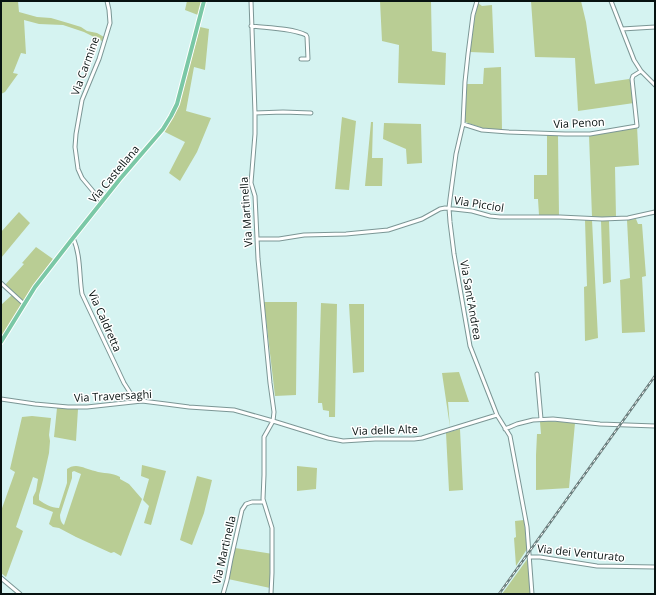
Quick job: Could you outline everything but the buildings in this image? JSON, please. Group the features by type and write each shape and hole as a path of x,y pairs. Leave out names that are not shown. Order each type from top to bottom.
{"main road":[{"name":"Via Castellana","path":"1,342 35,287 120,179 163,129 171,116 177,104 204,1"}],"street":[{"name":"Via Carmine","path":"102,202 82,178 78,169 75,147 82,100 99,59 110,23 107,1"},
{"name":"Via Martinella","path":"251,1 255,113 251,183 255,196 265,333 274,412 273,421"},
{"name":"Via Sant'Andrea","path":"477,1 473,15 469,46 465,82 463,124 456,154 449,208 450,222 470,346 497,415 510,436 528,527 532,594"},
{"path":"611,1 634,60 641,71 655,86"},
{"path":"251,26 274,28 306,35 308,59 301,59"},
{"path":"622,29 655,27"},
{"name":"Via Penon","path":"463,124 482,130 565,134 590,134 637,126 632,79 633,76 641,71"},
{"path":"255,113 311,113"},
{"name":"Via Picciol","path":"257,239 279,239 304,235 346,234 388,230 422,219 440,209 449,208 500,217 602,219 628,218 655,212"},
{"name":"Via Caldretta","path":"73,238 80,268 82,294 124,383 131,394 142,401"},
{"path":"1,283 24,304"},
{"path":"537,374 541,419"},
{"name":"Via Traversaghi","path":"1,399 68,407 87,407 142,401 188,407 234,410 273,421"},
{"name":"Via delle Alte","path":"273,421 328,438 343,440 414,439 422,438 497,415"},
{"path":"505,429 517,424 541,419 600,424 655,426"},
{"path":"271,594 272,528 263,502 264,437 273,421"},
{"name":"Via Martinella","path":"223,594 242,510 246,504 252,502 263,502"},
{"name":"Via dei Venturato","path":"529,557 540,557 597,566 655,568"},
{"path":"1,578 20,594"}],"green space":[{"path":"1,1 18,1 19,12 68,23 104,37 102,41 84,32 63,25 39,24 24,20 26,54 21,53 13,73 18,74 5,92 1,94"},
{"path":"187,1 202,1 198,15 185,10"},
{"path":"380,1 431,1 432,51 446,53 445,85 398,83 399,45 382,41"},
{"path":"531,1 581,1 586,22 595,84 629,79 632,82 634,103 578,111 575,58 535,57"},
{"path":"478,3 482,6 492,5 494,53 470,52"},
{"path":"200,27 209,29 205,70 194,67 186,111 211,118 197,152 180,181 169,173 185,142 163,131 179,105"},
{"path":"501,67 502,130 486,129 465,122 467,84 483,84 484,68"},
{"path":"342,117 356,121 349,190 335,189"},
{"path":"371,122 373,122 372,158 383,158 382,186 365,186"},
{"path":"384,123 421,124 422,163 407,164 406,149 383,139"},
{"path":"637,126 639,165 615,167 616,217 592,217 589,135"},
{"path":"547,135 558,136 559,215 539,215 538,199 534,199 534,175 547,175"},
{"path":"19,212 30,223 1,258 1,232"},
{"path":"636,219 638,224 642,224 646,276 642,277 645,332 622,333 620,280 630,278 627,220"},
{"path":"585,220 592,220 598,338 585,341 584,287 587,286"},
{"path":"601,221 609,221 611,282 603,284"},
{"path":"36,247 53,259 34,285 1,338 1,305 13,294 4,286 24,264 22,263"},
{"path":"264,302 297,302 296,395 275,396"},
{"path":"321,303 337,304 335,417 329,417 329,411 323,410 322,403 318,403"},
{"path":"349,304 364,304 364,372 353,373"},
{"path":"459,372 469,402 448,402 450,427 442,373"},
{"path":"57,408 78,409 76,441 54,437"},
{"path":"32,416 51,418 49,453 39,500 51,507 59,508 67,483 67,469 76,466 117,475 120,479 129,484 142,499 121,556 114,552 111,553 49,524 53,512 33,504 33,497 36,491 38,479 33,477 16,527 23,531 6,577 1,573 1,511 15,472 10,469 22,417","holes":["74,471 81,474 64,525 61,521 60,515 72,478 72,472"]},
{"path":"549,421 575,423 569,488 536,490 537,434 541,434 540,422"},
{"path":"460,429 463,490 449,491 446,433"},
{"path":"142,465 166,471 151,525 144,523 149,506 143,500 149,479 141,476"},
{"path":"297,466 317,468 316,489 297,491"},
{"path":"197,476 212,480 204,513 192,545 180,540"},
{"path":"524,520 527,549 516,566 514,538 516,537 515,521"},
{"path":"235,548 273,554 270,588 228,579"},
{"path":"528,558 531,594 502,594"}],"railway":[{"path":"499,594 655,376"}]}
